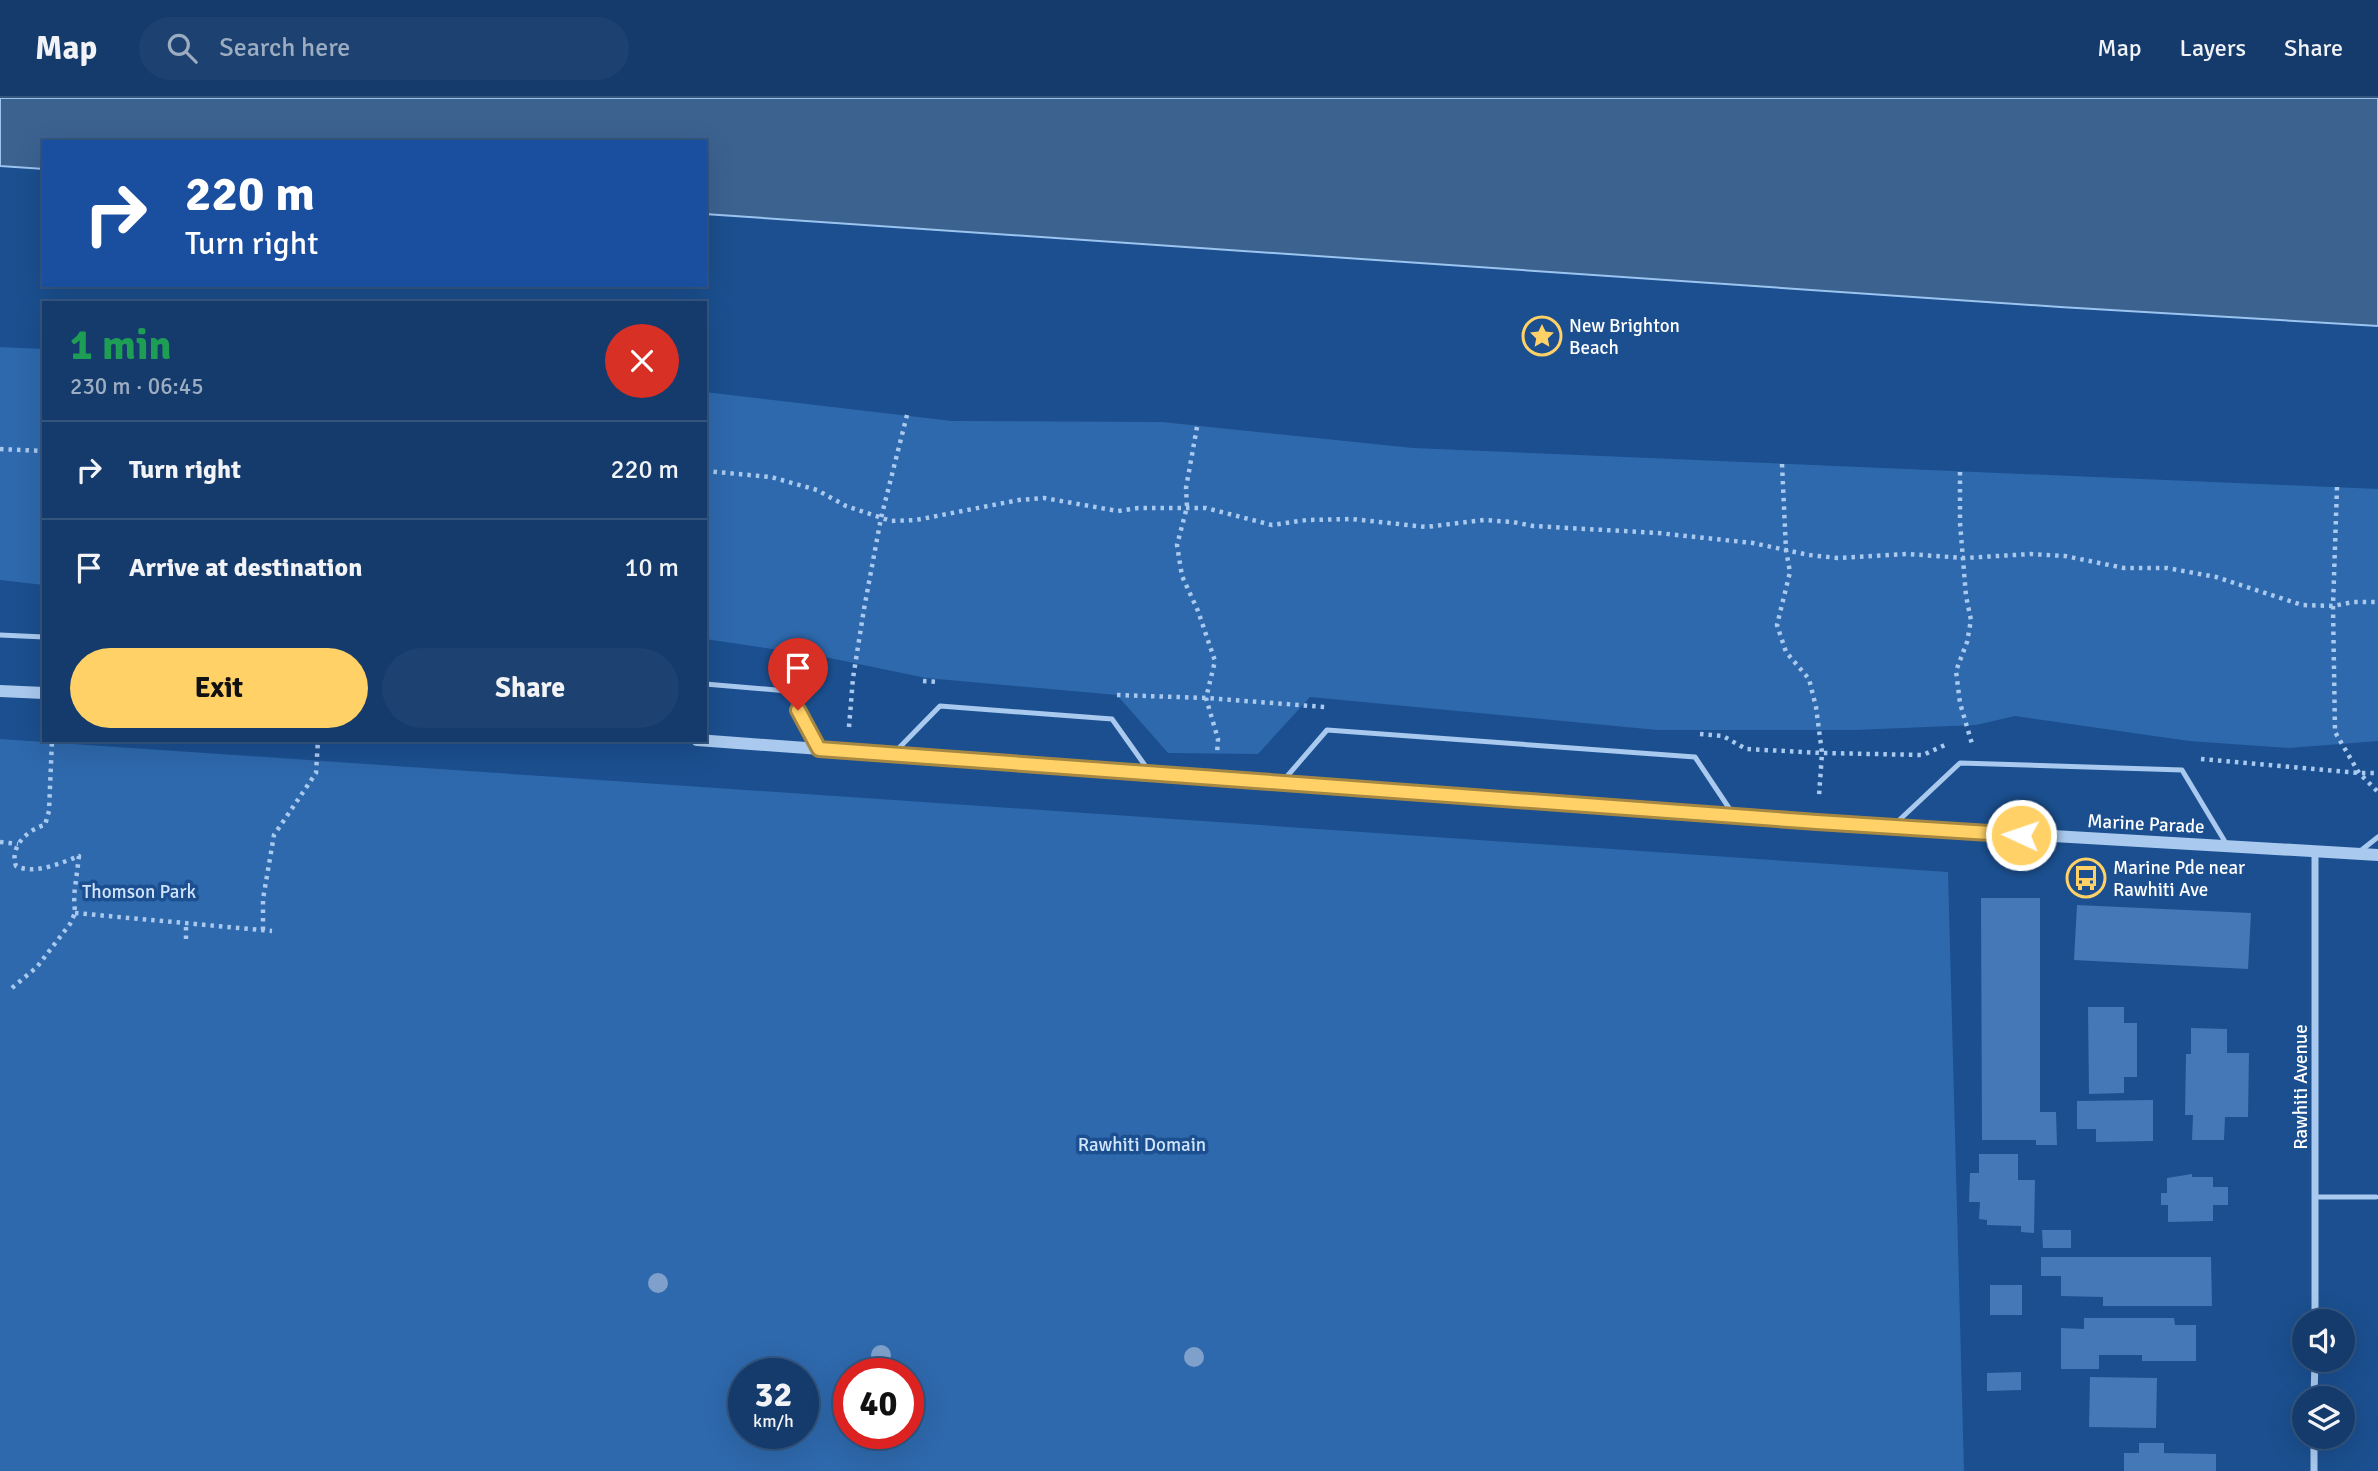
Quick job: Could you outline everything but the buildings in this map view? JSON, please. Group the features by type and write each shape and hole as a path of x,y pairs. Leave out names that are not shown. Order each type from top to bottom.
{"street":[{"path":"0,691 42,693"},
{"name":"Marine Parade","path":"707,741 1892,827 2378,855"},
{"name":"Rawhiti Avenue","path":"2315,853 2315,1309"},
{"path":"2314,1449 2314,1471"}],"lane":[{"path":"0,635 42,637"},
{"path":"707,684 788,691 819,749"},
{"path":"892,755 940,706 1112,719 1151,774"},
{"path":"1281,784 1327,730 1695,757 1735,816"},
{"path":"1892,827 1960,763 2182,770 2228,847"},
{"path":"2356,854 2378,837"},
{"path":"2316,1197 2376,1197"}],"path":[{"path":"849,730 853,678 881,518 907,415"},
{"path":"1197,427 1186,488 1187,507 1177,545 1182,576 1198,611 1215,661 1206,698 1218,739 1217,779"},
{"path":"0,449 42,451"},
{"path":"1782,464 1790,572 1777,625 1786,652 1808,679 1816,706 1822,753 1819,796"},
{"path":"707,471 771,477 817,490 846,506 891,521 916,520 1019,500 1044,498 1118,511 1138,508 1206,508 1272,525 1307,520 1352,519 1426,527 1485,520 1753,543 1838,558 1908,554 1964,558 2031,554 2065,556 2124,568 2167,568 2225,580 2302,605 2333,606 2353,602 2378,602"},
{"path":"1960,472 1960,523 1966,596 1971,620 1967,642 1956,670 1960,703 1972,745 1961,744"},
{"path":"2337,487 2333,606 2335,732 2359,773 2378,792"},
{"path":"1117,695 1310,705"},
{"path":"1699,734 1723,736 1746,749 1822,753 1923,755 1949,743"},
{"path":"12,988 37,967 70,924 75,913 74,896 79,856 59,864 33,869 16,866 13,859 18,844 35,827 45,825 49,811 52,742"},
{"path":"263,930 264,888 274,835 316,773 318,742"},
{"path":"2193,758 2378,773"},
{"path":"0,842 18,844"},
{"path":"75,913 272,931"},
{"path":"186,923 186,939"}],"green space":[{"path":"0,347 42,349 42,585 0,580"},
{"path":"707,392 952,421 1162,422 1413,448 2378,489 2378,741 2289,748 2189,741 2015,716 1976,725 1855,730 1657,730 1310,697 1258,754 1168,753 1117,695 926,678 820,656 707,639"},
{"name":"Rawhiti Domain","path":"0,739 1948,872 1964,1471 0,1471"}],"shaded area":[{"path":"0,98 2378,98 2378,326 2060,307 707,214 707,140 42,140 42,169 0,166"}],"place":[{"name":"New Brighton Beach","path":"1542,336"},
{"name":"Marine Pde near Rawhiti Ave","path":"2086,878"}],"route":[{"path":"798,710 819,749 2021,835"}],"park label":[{"name":"Thomson Park","path":"139,891"}]}
